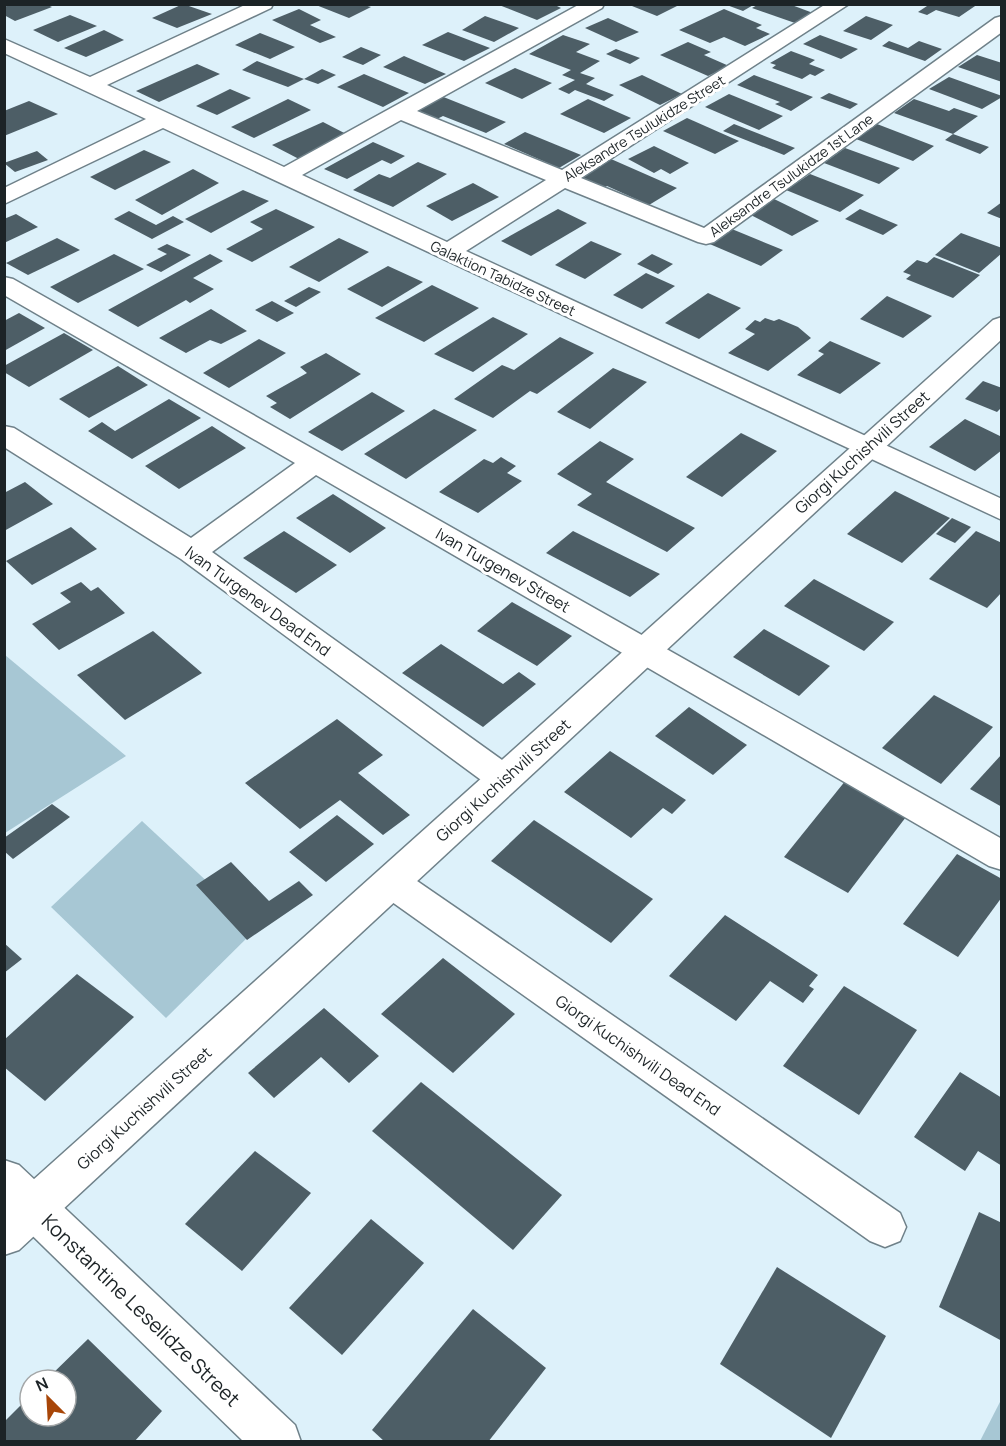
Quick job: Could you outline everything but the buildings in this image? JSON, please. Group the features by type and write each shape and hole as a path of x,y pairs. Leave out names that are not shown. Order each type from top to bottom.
{"street":[{"path":"90,85 264,4"},
{"path":"284,176 595,4"},
{"name":"Aleksandre Tsulukidze Street","path":"448,252 840,4"},
{"name":"Aleksandre Tsulukidze 1st Lane","path":"564,179 706,237 1002,22"},
{"name":"Galaktion Tabidze Street","path":"7,48 164,119 1002,511"},
{"path":"400,112 564,179"},
{"path":"4,197 164,119"},
{"name":"Ivan Turgenev Street","path":"4,284 1002,856"},
{"name":"Giorgi Kuchishvili Street","path":"14,1207 391,882 867,448 998,333"},
{"name":"Ivan Turgenev Dead End","path":"4,434 192,552 504,780"},
{"path":"192,552 315,462"},
{"name":"Giorgi Kuchishvili Dead End","path":"391,882 885,1227"},
{"name":"Konstantine Leselidze Street","path":"14,1207 278,1442"}],"shaded area":[{"path":"5,655 126,756 5,833"},
{"path":"142,821 257,928 166,1018 51,907"},
{"path":"1001,1400 1001,1441 980,1441"}]}
